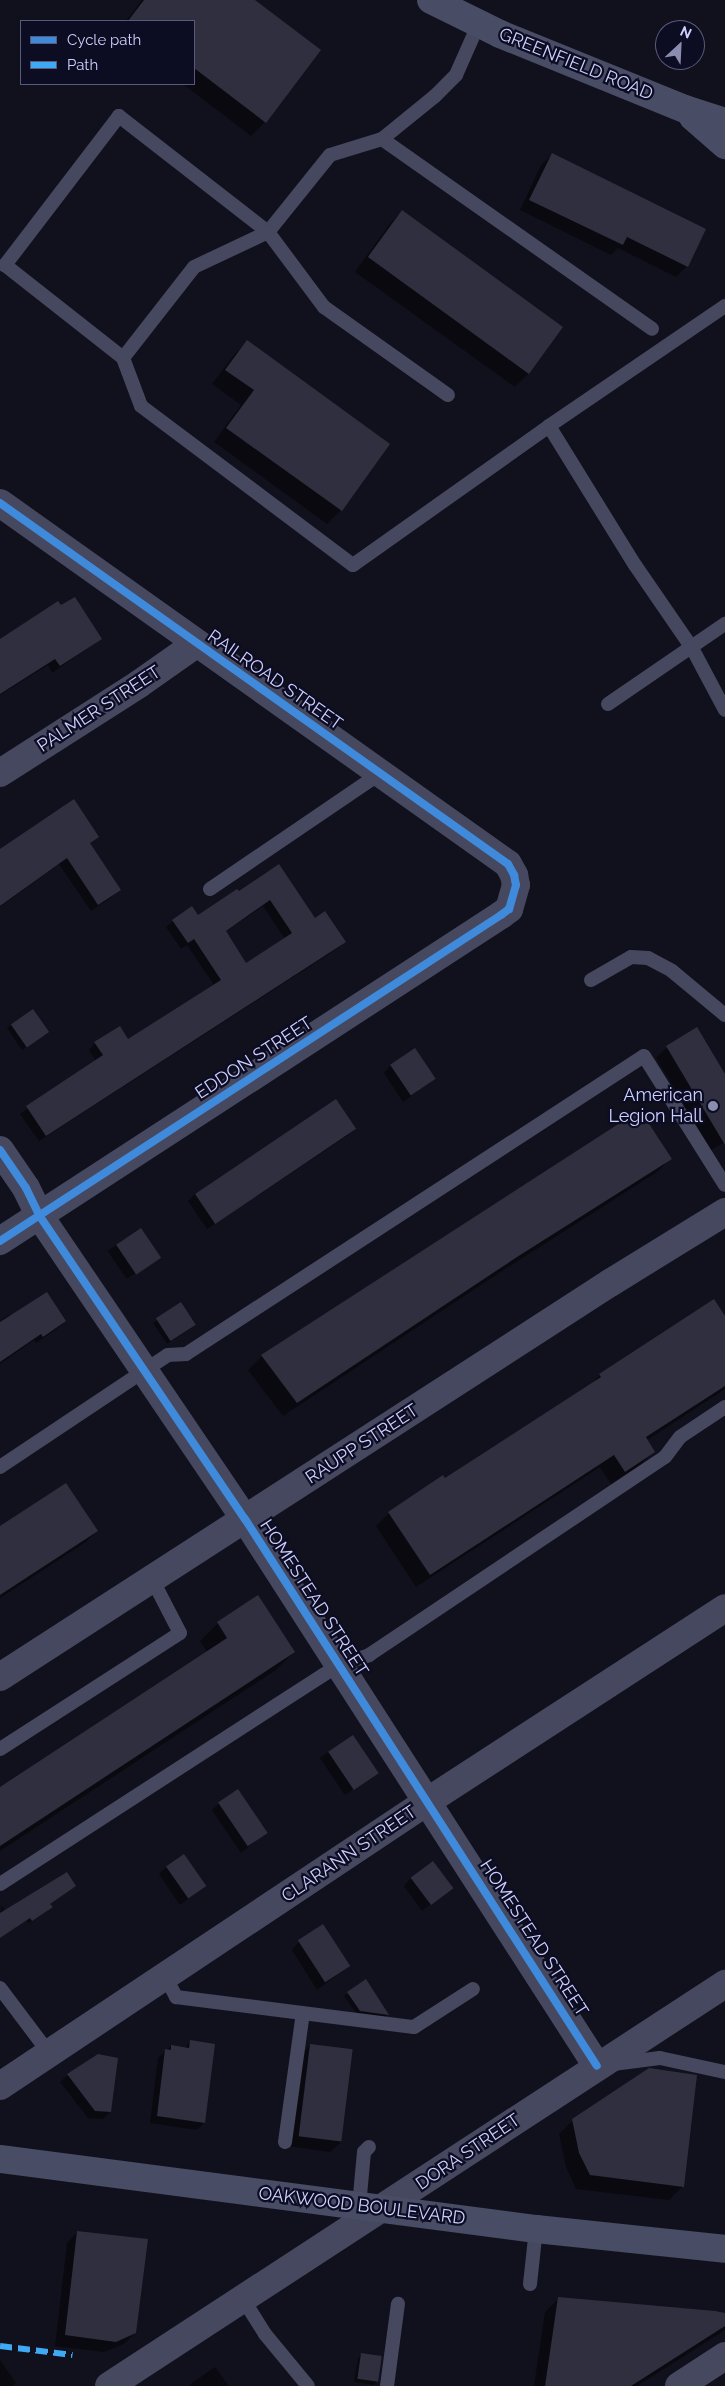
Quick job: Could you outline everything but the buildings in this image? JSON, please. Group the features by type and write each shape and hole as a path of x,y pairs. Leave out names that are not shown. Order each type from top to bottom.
{"main road":[{"name":"GREENFIELD ROAD","path":"431,0 479,24 685,109 725,122"},
{"path":"685,109 725,145"},
{"name":"OAKWOOD BOULEVARD","path":"0,2159 536,2229 725,2248"}],"street":[{"name":"RAILROAD STREET","path":"0,503 508,864 514,875 516,893"},
{"name":"PALMER STREET","path":"0,773 138,684 196,644"},
{"name":"EDDON STREET","path":"0,1241 501,915 509,909 516,893"},
{"name":"HOMESTEAD STREET","path":"0,1150 26,1188 39,1215 245,1519 598,2066"},
{"name":"RAUPP STREET","path":"2,1672 152,1579 610,1283 725,1212"},
{"name":"CLARANN STREET","path":"0,2086 428,1801 725,1608"},
{"name":"DORA STREET","path":"109,2386 243,2299 371,2207 598,2066 725,1984"},
{"path":"679,2386 723,2360"}],"lane":[{"path":"123,358 194,267 268,232 330,154 382,139 435,96 456,75 479,24"},
{"path":"448,394 324,307 268,232 119,116 5,265 123,358 141,406 352,564 725,306"},
{"path":"382,139 652,329"},
{"path":"549,426 635,566 692,648 725,710"},
{"path":"608,704 725,624"},
{"path":"210,889 381,773"},
{"path":"591,980 631,957 648,958 672,971 725,1015"},
{"path":"0,1467 168,1355 186,1354 644,1056 725,1185"},
{"path":"0,1884 340,1665 369,1655 665,1457 680,1436 725,1407"},
{"path":"0,1749 180,1633 152,1579"},
{"path":"165,1976 176,1998 414,2027 473,1989"},
{"path":"0,1988 49,2054"},
{"path":"285,2142 303,2013"},
{"path":"598,2066 660,2058 725,2072"},
{"path":"369,2146 364,2152 371,2207"},
{"path":"530,2284 536,2229"},
{"path":"243,2299 265,2334 308,2386"},
{"path":"387,2386 398,2304"}],"marked path":[{"path":"0,2346 72,2355"}],"cycle path":[{"path":"0,503 508,864 514,875 516,885 509,909 501,915 0,1241"},
{"path":"0,1150 26,1188 39,1215 245,1519 597,2066"}],"place":[{"name":"American Legion Hall","path":"713,1106"}]}
